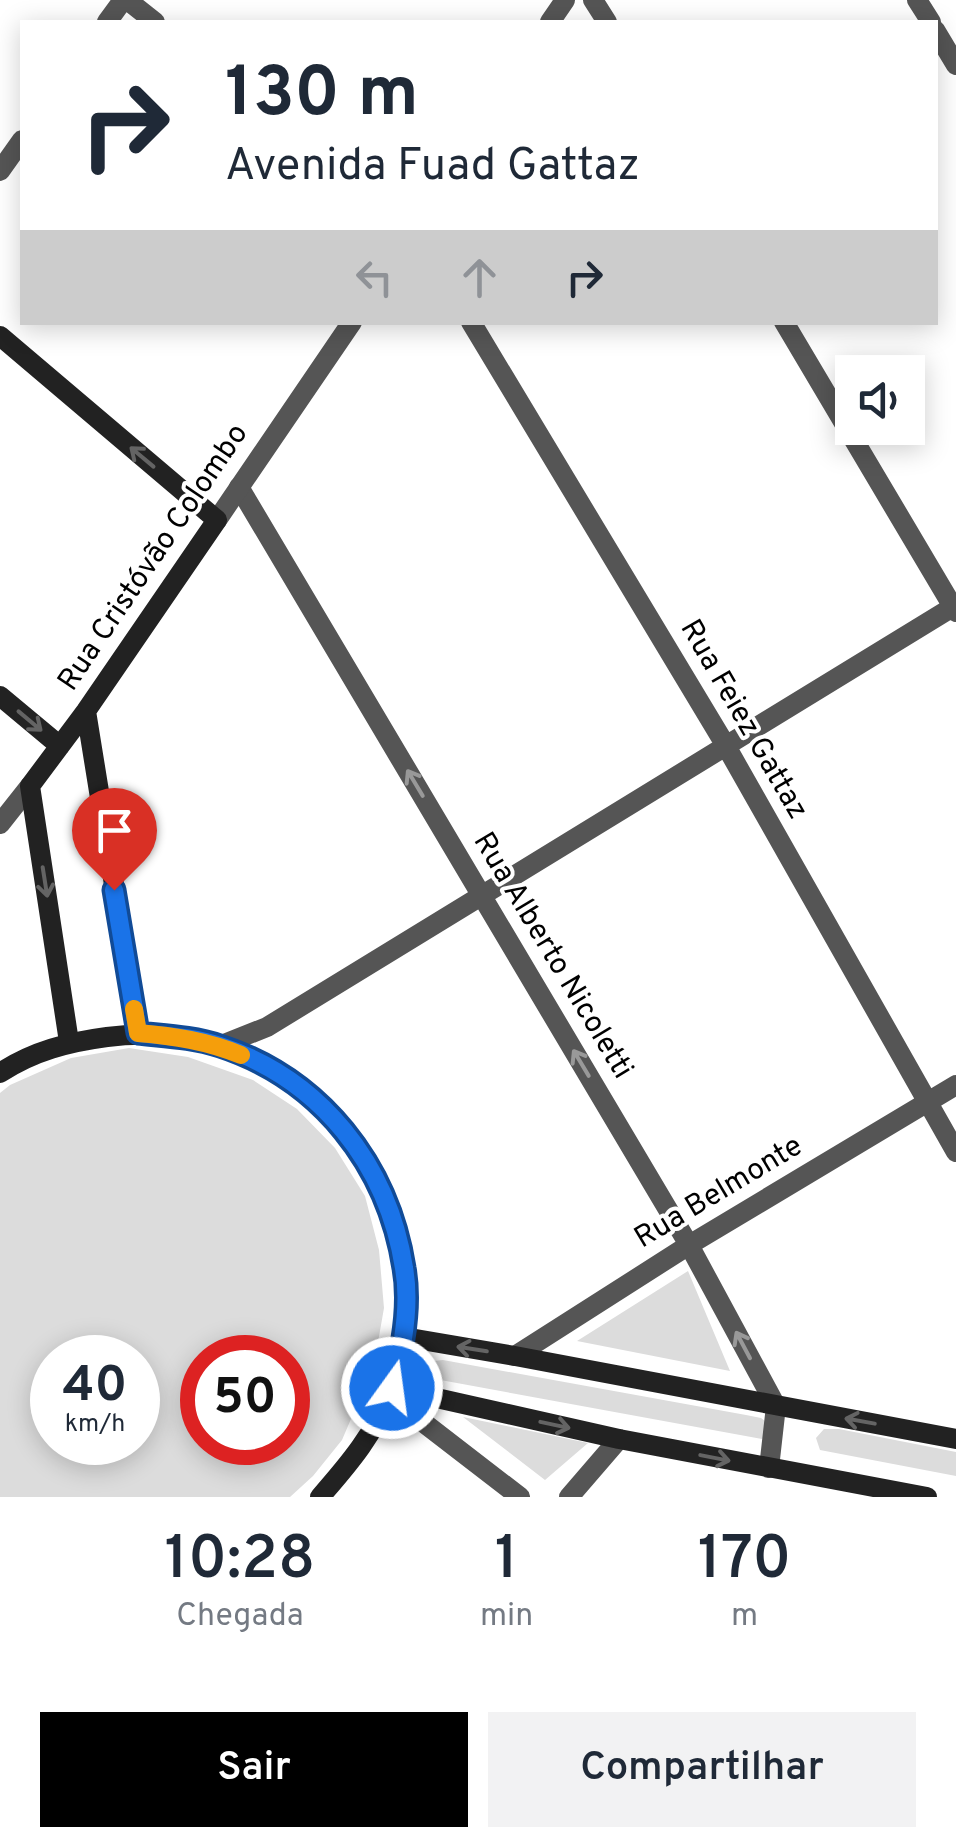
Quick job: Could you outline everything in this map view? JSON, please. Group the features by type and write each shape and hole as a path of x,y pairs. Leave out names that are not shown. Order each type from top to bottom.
{"main road":[{"path":"0,336 217,520"},
{"name":"Rua Cristóvão Colombo","path":"30,786 217,520"},
{"path":"0,696 60,746"},
{"path":"86,711 138,1033"},
{"path":"30,786 70,1042"},
{"path":"0,1073 70,1042 138,1033 179,1036 219,1046 261,1063 316,1100 360,1149 390,1208 405,1272 404,1337 390,1392 360,1452 320,1497"},
{"path":"404,1337 956,1439"},
{"path":"390,1392 927,1497"}],"street":[{"path":"109,20 125,0 152,20"},
{"path":"938,35 956,65"},
{"path":"0,171 20,143"},
{"name":"Rua Cristóvão Colombo","path":"217,520 350,325"},
{"name":"Rua Feiez Gattaz","path":"473,325 726,746 956,1152"},
{"path":"219,1046 267,1027 955,608 786,325"},
{"name":"Rua Alberto Nicoletti","path":"238,487 689,1246 776,1406"},
{"name":"Rua Cristóvão Colombo","path":"0,824 30,786"},
{"path":"261,1063 267,1027"},
{"name":"Rua Belmonte","path":"515,1356 956,1084"},
{"path":"390,1392 520,1497"},
{"path":"769,1468 776,1406"},
{"path":"569,1497 619,1439"}],"shaded area":[{"path":"129,1048 188,1057 253,1080 297,1109 335,1148 365,1196 379,1250 384,1308 374,1365 342,1440 290,1497 0,1497 0,1093 71,1058"},
{"path":"688,1271 730,1371 577,1341"},
{"path":"434,1361 761,1418 770,1425 768,1436 762,1439 435,1379 430,1368"},
{"path":"463,1417 588,1443 545,1480"},
{"path":"824,1429 956,1452 956,1476 820,1450 816,1438"}],"slow traffic":[{"path":"134,1009 138,1033 179,1036 241,1055"}],"route":[{"path":"114,890 138,1033 179,1036 219,1046 261,1063 316,1100 360,1149 390,1208 405,1272 404,1337 392,1388"}]}
